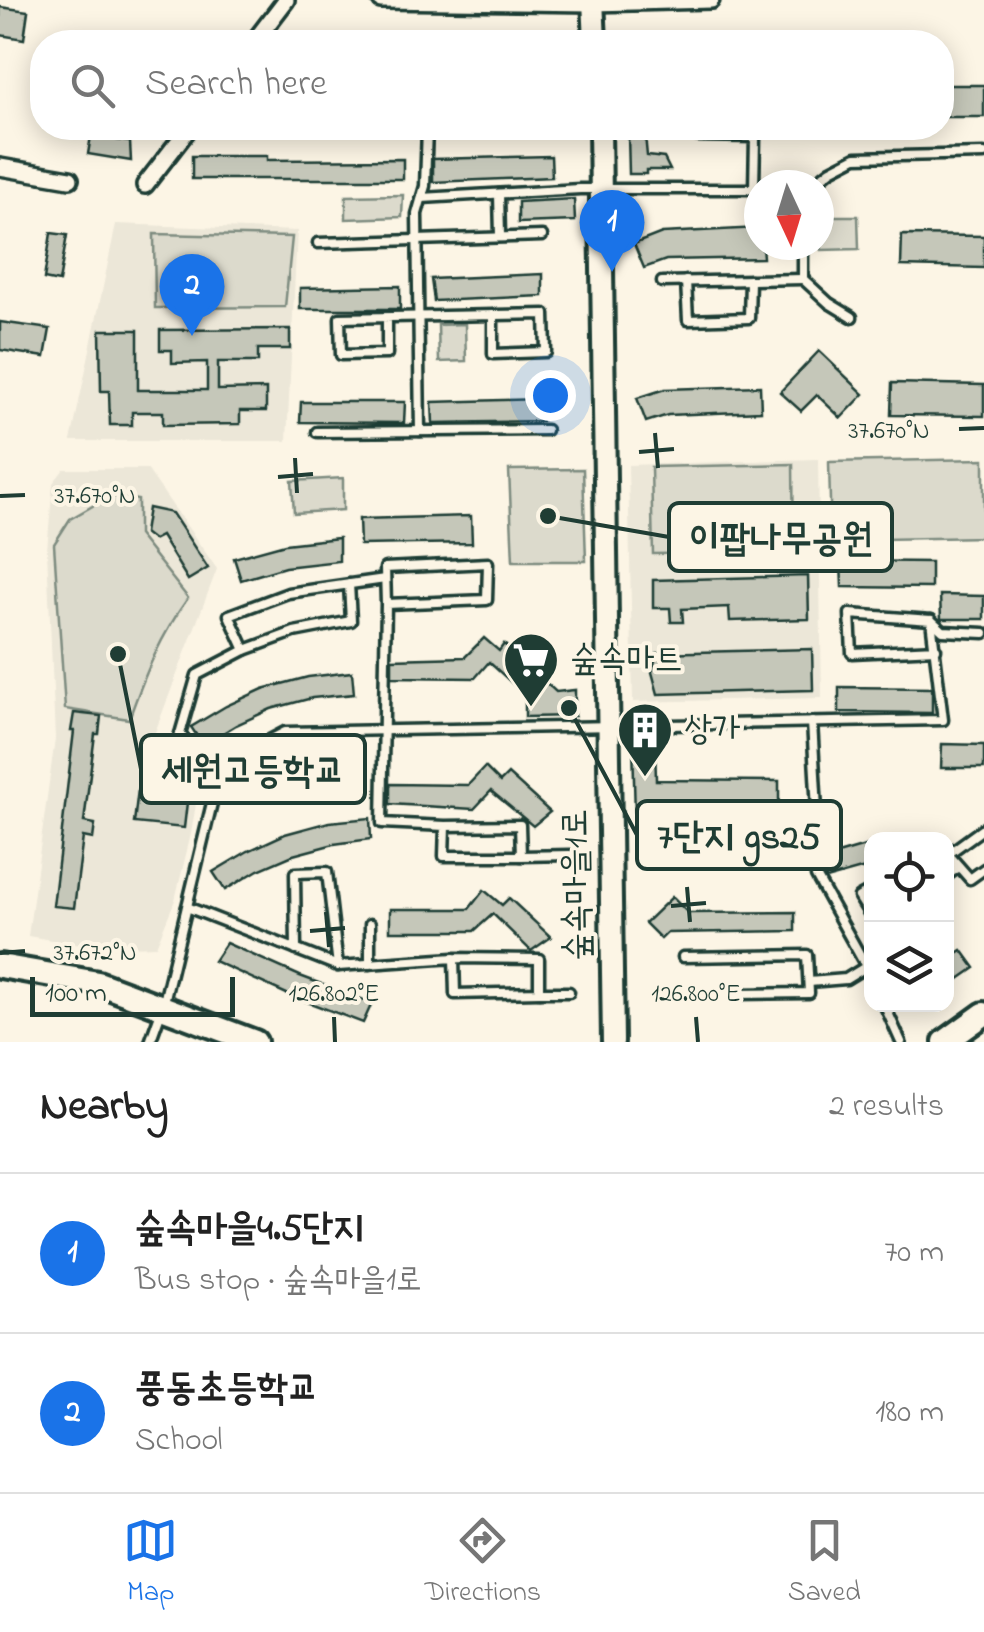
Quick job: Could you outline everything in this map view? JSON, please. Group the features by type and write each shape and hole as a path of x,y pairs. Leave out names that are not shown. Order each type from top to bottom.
{"main road":[{"path":"0,966 98,983 254,1042"},
{"path":"945,1042 984,1014"}],"street":[{"path":"263,30 286,0"},
{"path":"381,0 711,0"},
{"path":"593,1 594,30"},
{"path":"145,186 181,140"},
{"name":"숲속마을1로","path":"600,140 613,1042"},
{"path":"0,167 70,180"}],"lane":[{"path":"420,432 417,214 425,186 426,140"},
{"path":"755,140 756,170"},
{"path":"831,170 856,157 984,154"},
{"path":"422,198 602,188 744,188"},
{"path":"499,194 500,236"},
{"path":"318,243 542,236"},
{"path":"803,260 803,279"},
{"path":"662,282 803,279 852,317"},
{"path":"686,281 688,320 748,318 750,280"},
{"path":"387,318 387,354 342,355 340,318 387,318 493,315 545,314 546,352 493,354 493,315"},
{"path":"317,432 546,430"},
{"path":"386,604 487,600 488,563 384,568 382,823 520,825 520,856"},
{"path":"245,650 230,616 288,594 385,579"},
{"path":"169,764 197,675 245,650 294,632 351,620 348,584"},
{"path":"936,649 852,652 850,614 932,620 942,630 984,634"},
{"path":"150,1042 163,1006 218,778 247,752 284,732 943,720 932,620"},
{"path":"812,722 816,876 864,957"},
{"path":"180,734 218,778"},
{"path":"781,862 781,826 683,824 683,861 781,862 816,862"},
{"path":"445,826 444,856 570,855"},
{"path":"984,828 948,854 970,879 984,869"},
{"path":"954,870 960,866"},
{"path":"296,950 296,873 328,872 338,966"},
{"path":"187,907 338,966 454,958 539,959 539,992"},
{"path":"370,924 370,964"},
{"path":"683,957 808,954 809,992 737,994"},
{"path":"454,958 455,994 569,992"},
{"path":"810,982 846,979 864,967"},
{"path":"888,1012 901,1042"}],"shaded area":[{"path":"403,195 402,217 346,219 346,196"},
{"path":"834,216 858,216 859,249 834,250"},
{"path":"116,224 297,231 287,441 71,441"},
{"path":"154,234 292,237 285,307 155,308"},
{"path":"465,324 466,361 439,362 438,325"},
{"path":"818,459 822,698 633,702 628,465"},
{"path":"984,459 984,537 831,540 829,462"},
{"path":"793,464 794,552 653,554 651,467"},
{"path":"64,469 147,469 217,569 138,777 199,786 175,900 156,946 98,948 28,936 55,739 47,550 53,483"},
{"path":"583,469 586,561 513,561 509,470"},
{"path":"343,478 343,510 294,513 292,481"},
{"path":"110,496 138,500 138,535 188,598 154,656 129,719 65,709 54,544 70,519"}],"building":[{"path":"0,7 28,11 24,39 0,35"},
{"path":"954,85 984,85 984,117 954,117"},
{"path":"90,140 130,142 131,161 88,154"},
{"path":"628,140 645,140 647,156 664,158 670,170 646,170 646,174 629,174"},
{"path":"192,156 403,159 403,179 192,179"},
{"path":"551,156 552,177 433,182 433,159"},
{"path":"574,199 575,221 518,223 518,202"},
{"path":"744,229 744,258 666,260 644,268 634,244 662,233"},
{"path":"51,233 67,235 59,282 44,279"},
{"path":"902,235 984,236 984,268 901,266"},
{"path":"543,274 543,296 434,301 431,279"},
{"path":"400,286 400,309 300,309 300,288"},
{"path":"0,322 50,329 45,357 0,350"},
{"path":"290,329 290,349 258,349 258,362 218,362 218,390 266,389 266,411 240,411 240,424 163,425 163,412 132,412 132,425 110,425 109,391 101,391 100,330 138,330 138,390 207,390 207,362 172,363 172,350 160,350 160,330"},
{"path":"819,351 864,394 841,418 817,395 801,411 780,392"},
{"path":"892,383 984,385 984,416 891,415"},
{"path":"760,386 761,411 668,415 646,422 637,398 665,389"},
{"path":"541,399 542,421 433,423 432,402"},
{"path":"301,402 405,402 404,423 300,422"},
{"path":"148,508 172,513 208,568 188,580 161,536 153,540 144,533"},
{"path":"471,516 472,543 360,545 359,519"},
{"path":"339,538 339,561 285,567 241,580 234,558 285,544"},
{"path":"841,561 931,562 931,588 842,587"},
{"path":"808,576 809,619 730,621 729,607 682,609 683,622 671,622 670,608 653,608 653,580"},
{"path":"940,595 984,596 984,619 941,619"},
{"path":"484,638 499,651 504,644 556,692 575,690 575,716 525,717 525,695 489,662 475,678 392,677 392,659 465,657"},
{"path":"812,649 813,690 658,694 652,672 657,653"},
{"path":"352,672 354,694 312,698 271,709 203,745 191,727 263,689 308,677"},
{"path":"839,687 932,688 932,713 839,712"},
{"path":"74,713 101,716 99,734 95,734 84,822 95,824 93,839 83,837 74,908 53,906"},
{"path":"633,744 655,744 656,780 779,781 779,806 657,806 657,814 635,815"},
{"path":"942,744 984,745 984,768 941,768"},
{"path":"485,767 500,782 508,774 550,812 533,826 491,791 474,809 390,804 390,784 468,785"},
{"path":"138,789 188,794 184,828 134,823"},
{"path":"370,818 371,839 293,855 225,890 213,872 285,834 329,822"},
{"path":"864,846 864,868 826,879 824,858"},
{"path":"484,890 502,905 509,898 551,937 531,951 493,914 474,931 390,931 390,909 469,909"},
{"path":"672,897 688,913 795,912 795,931 667,933 661,939 645,923"},
{"path":"226,943 372,1003 363,1023 214,961"},
{"path":"962,950 975,968 954,982 954,956"}],"place":[{"name":"숲속마을4.5단지","path":"612,272"},
{"name":"풍동초등학교","path":"192,336"},
{"name":"이팝나무공원","path":"548,516"},
{"name":"세원고등학교","path":"118,654"},
{"name":"7단지 gs25","path":"569,708"},
{"name":"숲속마트","path":"531,709"},
{"name":"상가","path":"645,779"}]}
